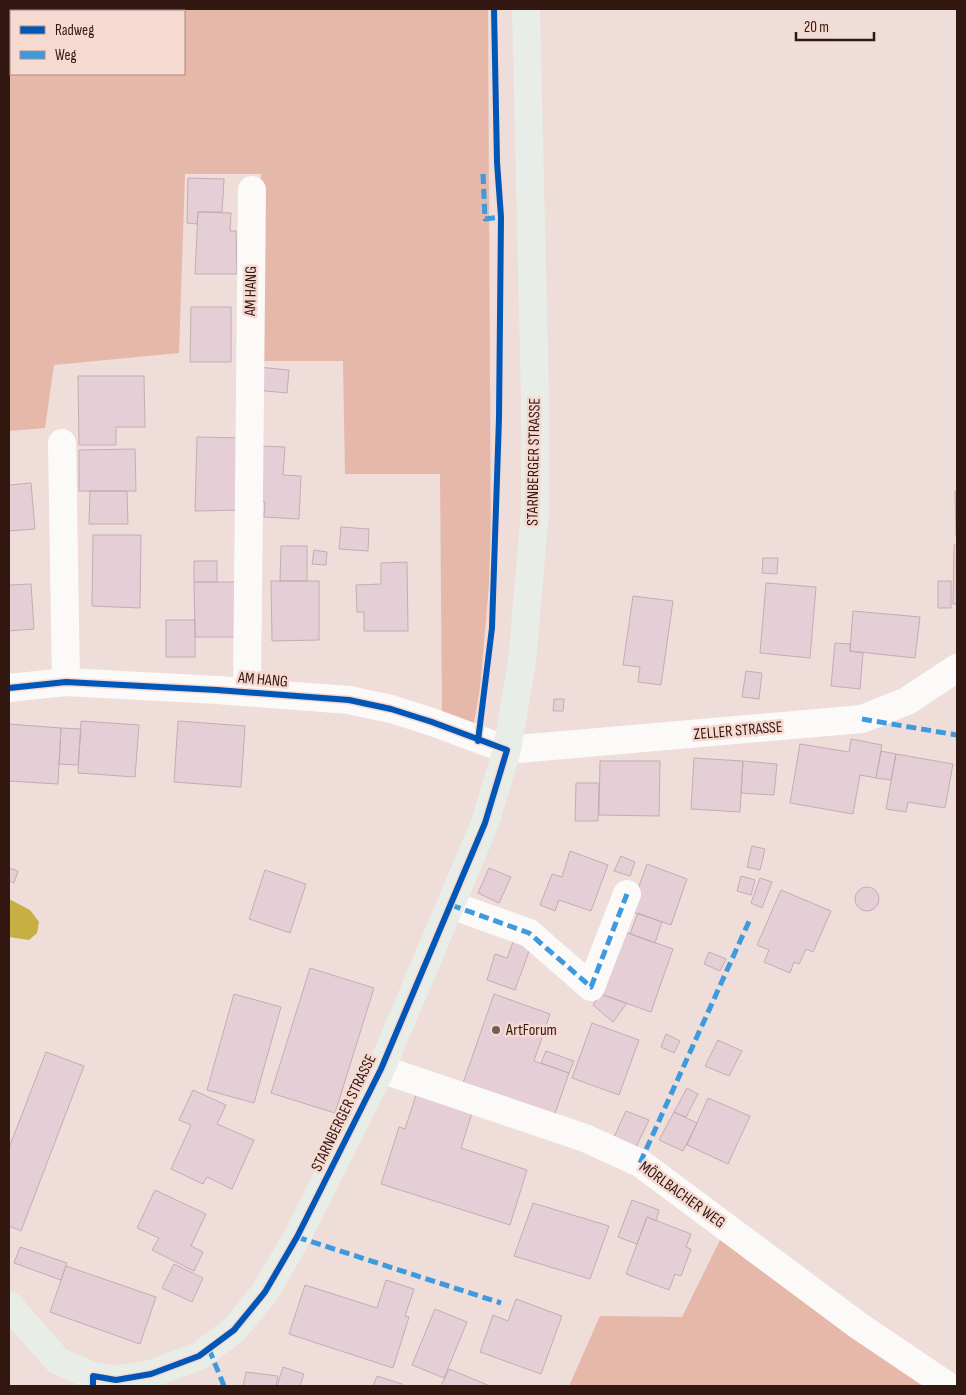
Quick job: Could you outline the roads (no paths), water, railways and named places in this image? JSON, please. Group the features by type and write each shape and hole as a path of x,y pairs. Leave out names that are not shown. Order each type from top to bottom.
{"main road":[{"name":"STARNBERGER STRASSE","path":"9,1305 58,1361 93,1381 116,1380 151,1374 199,1356 234,1330 264,1292 297,1237 381,1069 484,823 506,750 522,662 535,512 535,397 526,9"}],"street":[{"name":"AM HANG","path":"247,692 252,190"},
{"path":"62,443 66,682"},
{"name":"ZELLER STRASSE","path":"506,750 862,719 908,701 957,668"},
{"name":"AM HANG","path":"9,688 66,682 247,692 349,700 391,709 432,722 506,750"},
{"path":"451,904 529,933 592,987 627,894"},
{"name":"MÖRLBACHER WEG","path":"381,1069 585,1138 640,1163 859,1326 948,1386"}],"place":[{"name":"ArtForum","path":"496,1030"}]}
